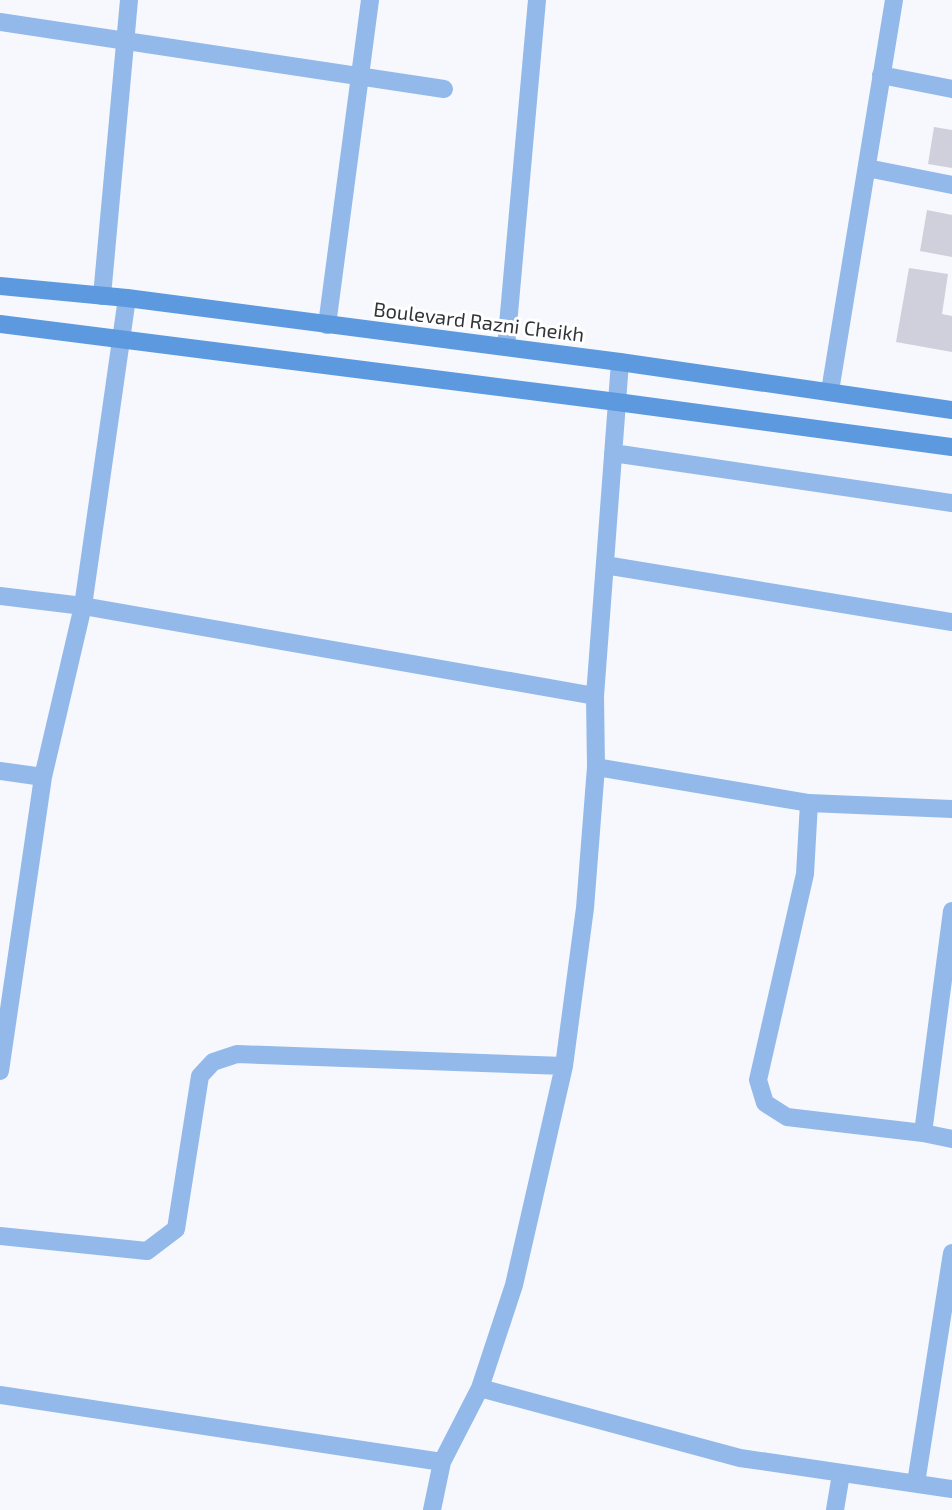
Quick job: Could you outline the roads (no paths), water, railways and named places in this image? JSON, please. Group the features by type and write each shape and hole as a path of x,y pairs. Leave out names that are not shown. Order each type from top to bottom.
{"main road":[{"name":"Boulevard Razni Cheikh","path":"0,286 128,298 506,347 952,410"},
{"path":"0,324 952,447"}],"street":[{"path":"102,296 129,0"},
{"path":"327,325 370,0"},
{"path":"506,347 537,0"},
{"path":"830,391 894,0"},
{"path":"0,22 444,89"},
{"path":"881,75 952,89"},
{"path":"867,168 952,184"},
{"path":"0,1071 43,777 83,606 128,298"},
{"path":"432,1510 442,1462 480,1388 514,1285 564,1066 585,908 596,767 595,696 620,362"},
{"path":"613,453 952,502"},
{"path":"605,565 952,622"},
{"path":"0,596 83,606 595,696"},
{"path":"596,767 809,803 952,809"},
{"path":"0,771 43,777"},
{"path":"809,803 805,873 758,1080 765,1102 787,1117 923,1133 952,1139"},
{"path":"923,1133 952,911"},
{"path":"0,1236 147,1251 163,1241 176,1230 200,1076 213,1062 237,1054 564,1066"},
{"path":"916,1483 952,1253"},
{"path":"480,1388 740,1458 952,1489"},
{"path":"0,1395 442,1462"},
{"path":"835,1510 841,1474"}]}
